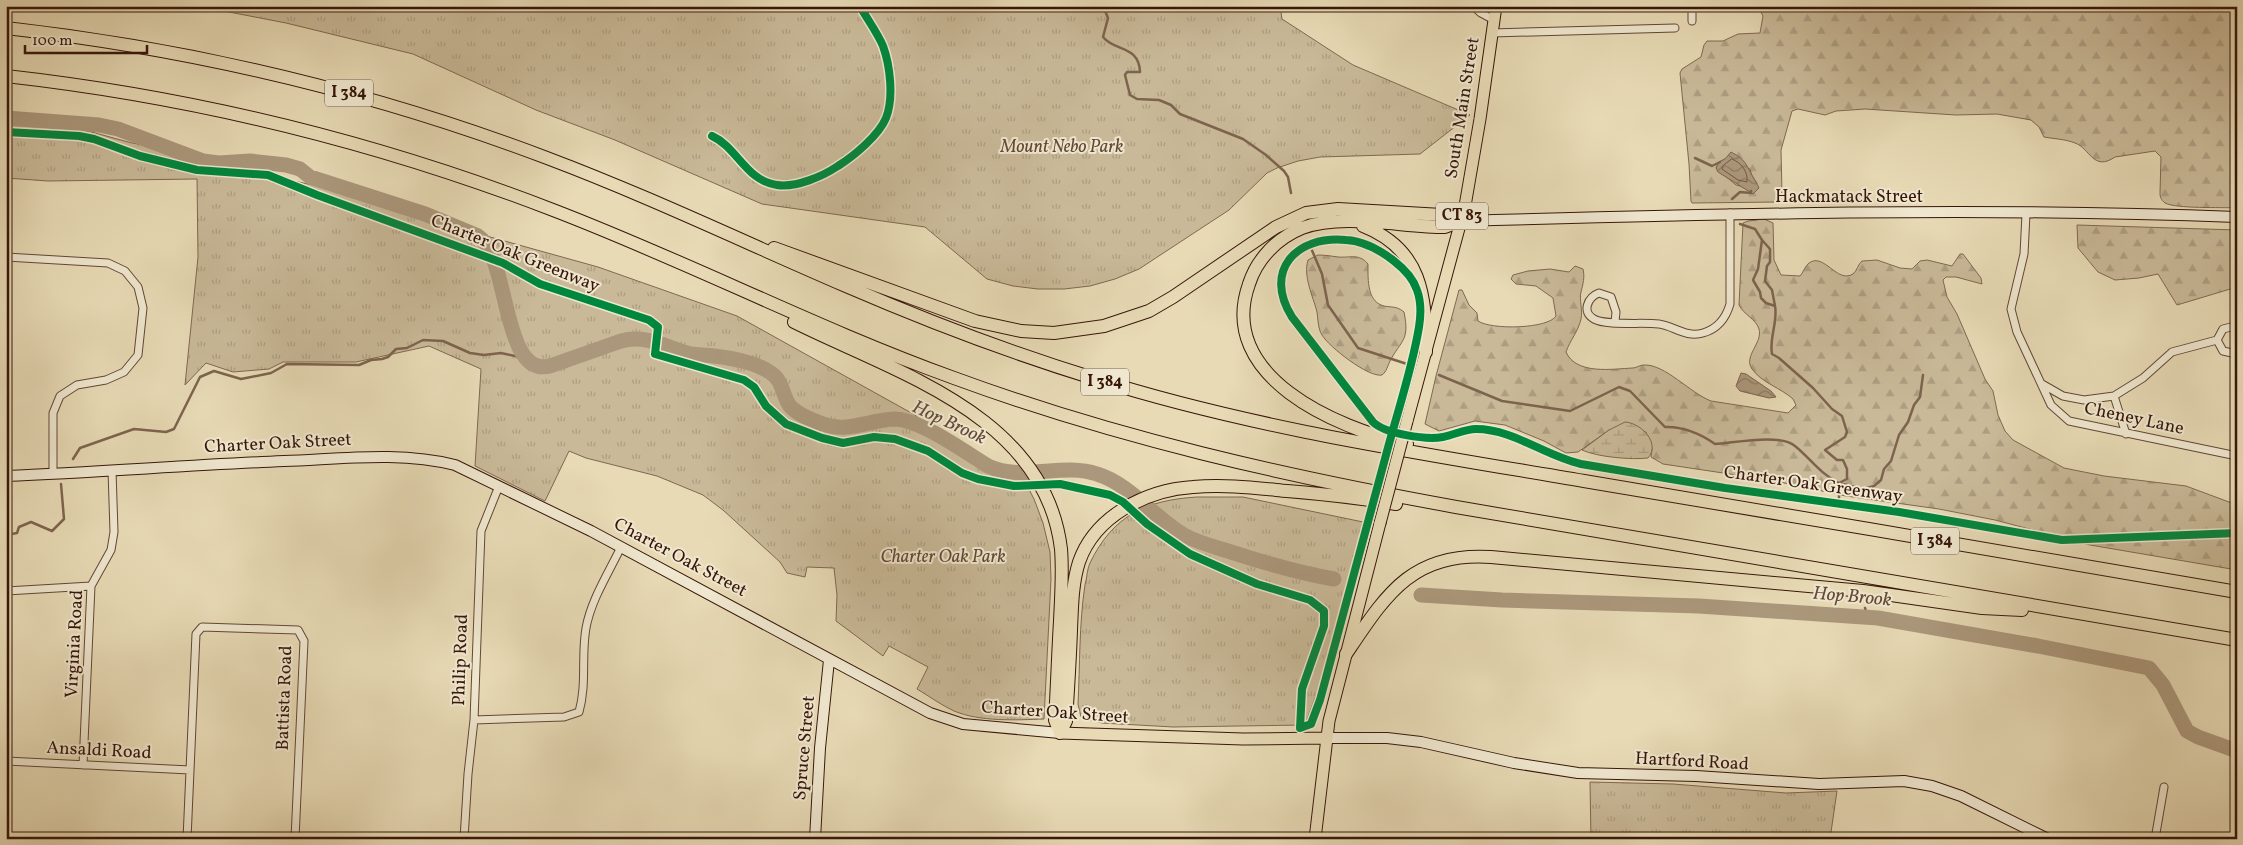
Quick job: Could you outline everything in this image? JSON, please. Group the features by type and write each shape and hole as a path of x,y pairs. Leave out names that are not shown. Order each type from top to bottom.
{"highway":[{"name":"I 384","path":"6,28 91,39 173,53 273,74 426,116 589,174 947,328 1120,387 1264,424 1354,442 2237,592"},
{"name":"I 384","path":"6,76 83,86 187,104 354,143 517,196 659,254 931,370 1096,426 1259,468 1483,511 2237,640"},
{"path":"745,242 794,254 878,287 975,321 1021,331 1054,333 1104,326 1149,311 1173,297 1276,227 1306,213 1338,210 1442,215 1461,221"},
{"path":"1461,221 1450,226 1438,227 1346,222 1322,223 1297,231 1275,245 1259,263 1249,282 1244,308 1248,338 1257,358 1268,373 1284,388 1310,407 1328,417 1372,435 1446,452 1483,464"},
{"path":"1346,222 1365,227 1386,238 1402,252 1412,267 1420,282 1424,299 1426,352"},
{"path":"747,293 789,319 887,364 942,392 986,424 1023,460 1042,488 1056,525 1062,558 1055,720 1060,733"},
{"path":"1060,733 1066,721 1074,588 1077,571 1084,552 1094,535 1122,510 1152,496 1184,488 1232,487 1329,495 1435,510 1483,511"},
{"path":"1346,654 1380,604 1397,586 1434,564 1465,557 1863,591 1992,609 2051,608"}],"main road":[{"name":"South Main Street","path":"1326,738 1380,523 1461,221 1478,136 1496,6"},
{"name":"Hackmatack Street","path":"1461,221 1730,213 2102,213 2237,217"},
{"name":"Charter Oak Street","path":"6,476 311,460 417,457 455,465 621,546 828,660 930,713 950,721 995,728 1060,733 1234,739 1326,738"},
{"name":"Spruce Street","path":"815,839 820,748 828,660"},
{"name":"CT 83","path":"1315,839 1326,738"},
{"name":"Hartford Road","path":"1326,738 1387,738 1421,742 1522,765 1578,773 1696,776 1818,784 1904,781 1932,786 1961,796 2048,839"}],"street":[{"path":"1473,6 1494,20"},
{"path":"1692,6 1692,21"},
{"path":"1492,33 1675,28"},
{"path":"1615,322 1616,312 1611,297 1599,293 1590,298 1587,310 1594,319 1615,322 1660,324 1692,335 1702,334 1718,325 1724,318 1730,304 1730,213"},
{"name":"Cheney Lane","path":"2026,214 2024,254 2012,309 2016,332 2052,405 2069,421 2237,456"},
{"path":"6,257 108,263 125,271 138,287 143,308 138,355 124,372 106,380 77,385 60,396 53,414 52,474"},
{"path":"2041,384 2063,396 2084,400 2114,396 2143,378 2172,352 2217,340 2223,329 2231,327 2237,329"},
{"path":"2217,340 2223,351 2232,353 2237,351"},
{"path":"2114,396 2126,434"},
{"name":"Virginia Road","path":"83,765 91,586 112,550 114,532 112,470"},
{"name":"Philip Road","path":"464,839 474,720 481,531 499,486"},
{"path":"474,720 564,717 579,712 584,696 586,628 592,607 621,546"},
{"path":"6,591 91,586"},
{"name":"Battista Road","path":"187,839 196,634 202,627 298,630 304,642 295,839"},
{"name":"Ansaldi Road","path":"6,761 190,770"},
{"path":"2155,839 2164,787"}],"green space":[{"name":"Mount Nebo Park","path":"198,6 1280,6 1282,19 1353,65 1470,115 1420,154 1320,157 1298,161 1277,168 1267,173 1229,210 1139,269 1115,279 1090,286 1038,289 1013,286 987,279 925,227 762,204 615,140 536,110 413,54 286,23"},
{"path":"1758,6 2237,6 2237,208 2189,207 2165,203 2160,194 2161,157 2155,151 2115,157 2102,162 2092,158 2075,143 2044,137 2039,127 2031,120 1997,114 1956,115 1865,109 1836,111 1825,115 1798,109 1792,111 1781,150 1782,194 1779,202 1692,203 1680,73 1682,69 1701,57 1707,41 1723,41 1738,34 1760,33 1763,16","holes":["1725,159 1750,169 1757,183 1752,193 1744,187 1736,185 1716,168 1719,162"]},
{"name":"Charter Oak Park","path":"6,115 22,118 41,125 84,130 132,143 214,157 259,169 265,173 279,175 289,180 356,194 483,235 598,267 737,316 915,415 944,438 984,463 1020,472 1034,499 1043,523 1050,552 1051,579 1044,719 998,720 964,715 949,709 917,689 928,667 889,646 883,656 836,621 837,595 834,568 807,567 805,577 787,573 780,562 723,510 703,495 657,476 586,458 569,451 545,501 475,466 481,369 429,346 356,362 283,362 269,369 233,372 206,363 185,385 198,257 197,179 48,181 6,178"},
{"path":"1764,219 1773,223 1774,260 1781,275 1800,276 1809,263 1815,261 1820,261 1841,275 1847,276 1854,273 1862,261 1877,260 1900,268 1912,269 1920,261 1927,260 1952,266 1960,254 1963,254 1981,278 1982,284 1956,277 1946,277 1943,280 1947,297 1957,314 1985,379 1993,391 1998,415 2005,431 2013,440 2064,468 2104,476 2186,486 2237,505 2237,570 2090,545 1995,520 1939,509 1846,496 1770,480 1663,464 1651,457 1652,449 1646,432 1609,430 1578,452 1566,453 1544,441 1505,425 1475,421 1439,431 1425,424 1459,290 1462,290 1469,305 1477,313 1478,321 1485,324 1519,327 1542,324 1556,316 1553,298 1536,286 1516,284 1511,279 1513,275 1528,271 1550,269 1569,272 1575,266 1583,269 1584,272 1581,295 1581,319 1566,352 1578,364 1595,369 1634,368 1641,365 1652,366 1669,374 1711,401 1788,413 1796,405 1793,399 1766,382 1752,369 1750,359 1758,339 1759,329 1739,305 1743,223"},
{"path":"2077,225 2237,230 2237,287 2177,305 2158,274 2115,280 2098,272 2078,248"},
{"path":"1318,255 1361,258 1368,264 1370,292 1375,301 1404,312 1406,322 1405,335 1382,375 1368,372 1350,361 1332,347 1321,333 1307,273 1308,260"},
{"path":"1625,422 1631,423 1643,430 1651,440 1651,452 1648,458 1614,457 1582,450 1609,430"},
{"path":"1197,497 1243,497 1363,522 1332,652 1305,725 1173,727 1102,723 1081,717 1078,704 1081,630 1085,585 1090,563 1109,533 1133,513 1162,502"},
{"path":"1590,782 1673,784 1786,793 1837,791 1830,839 1591,839"}],"water":[{"path":"1731,152 1745,162 1758,185 1759,188 1753,194 1718,172 1716,168 1719,162 1725,159"},
{"path":"1741,373 1746,374 1771,391 1776,397 1769,398 1740,391 1736,386"}],"waterway":[{"path":"1103,6 1108,18 1103,37 1108,42 1131,53 1139,63 1140,72 1127,72 1125,75 1130,95 1137,99 1159,100 1171,105 1180,114 1243,139 1266,155 1284,171 1288,177 1291,193"},
{"name":"Hop Brook","path":"6,118 99,125 118,129 203,161 219,163 250,161 286,165 300,169 310,177 425,214 478,236 488,248 496,266 514,335 523,354 534,365 550,366 621,341 640,339 691,354 721,357 759,366 775,376 790,406 801,415 810,419 841,427 894,419 905,420 929,430 988,466 1001,470 1014,472 1070,470 1097,474 1121,486 1173,528 1190,538 1269,564 1334,579"},
{"path":"1695,158 1712,166 1720,162"},
{"path":"1732,199 1740,192 1751,193 1751,191"},
{"path":"1740,224 1755,229 1762,240 1758,269 1753,280 1760,292 1761,298 1766,303 1775,306 1772,354 1813,388 1832,409 1842,416 1847,432 1845,437 1825,450 1837,460 1843,460 1847,469 1847,479 1839,483"},
{"path":"1762,240 1770,249 1770,262 1767,266 1765,281 1772,290 1775,306"},
{"path":"1311,248 1322,274 1328,305 1358,348 1407,364"},
{"path":"73,459 80,448 134,429 166,432 174,429 200,377 214,371 241,379 271,373 287,364 359,365 371,360 388,357 396,349 407,348 423,340 443,341 470,353 484,355 501,353 524,358"},
{"path":"1439,375 1502,401 1570,411 1619,387 1630,391 1665,427 1691,431 1715,444 1768,439 1788,442 1795,446 1826,475 1839,483 1839,498"},
{"path":"1839,483 1864,489 1874,486 1881,480 1884,469 1891,461 1899,435 1908,422 1914,405 1920,397 1923,375"},
{"path":"6,535 17,533 19,527 31,522 52,531 64,519 61,484"},
{"name":"Hop Brook","path":"1421,595 1502,600 1699,606 1878,618 2038,646 2149,668 2163,685 2187,731 2237,751"},
{"path":"1865,608 1868,617"}],"cycle path":[{"path":"712,136 721,141 749,171 766,182 777,185 801,183 825,174 858,151 883,125 890,101 888,62 883,46 860,6"},
{"name":"Charter Oak Greenway","path":"6,132 79,136 94,139 140,156 197,170 268,175 317,195 503,263 540,284 649,320 658,327 655,354 744,380 754,387 766,406 786,424 822,438 843,443 874,437 895,439 928,451 962,473 978,479 1014,486 1060,484 1110,495 1123,502 1147,524 1190,554 1257,584 1310,600 1324,611 1324,626 1302,689 1300,728 1311,724 1320,700 1390,439 1395,423 1404,391 1420,318 1419,299 1413,281 1397,264 1383,253 1365,244 1346,240 1328,240 1312,243 1299,250 1289,259 1283,271 1281,285 1284,300 1292,317 1373,422 1387,430 1396,433 1436,438 1472,429 1490,430 1503,433 1581,464 1725,488 1899,512 2062,540 2237,533"}]}
